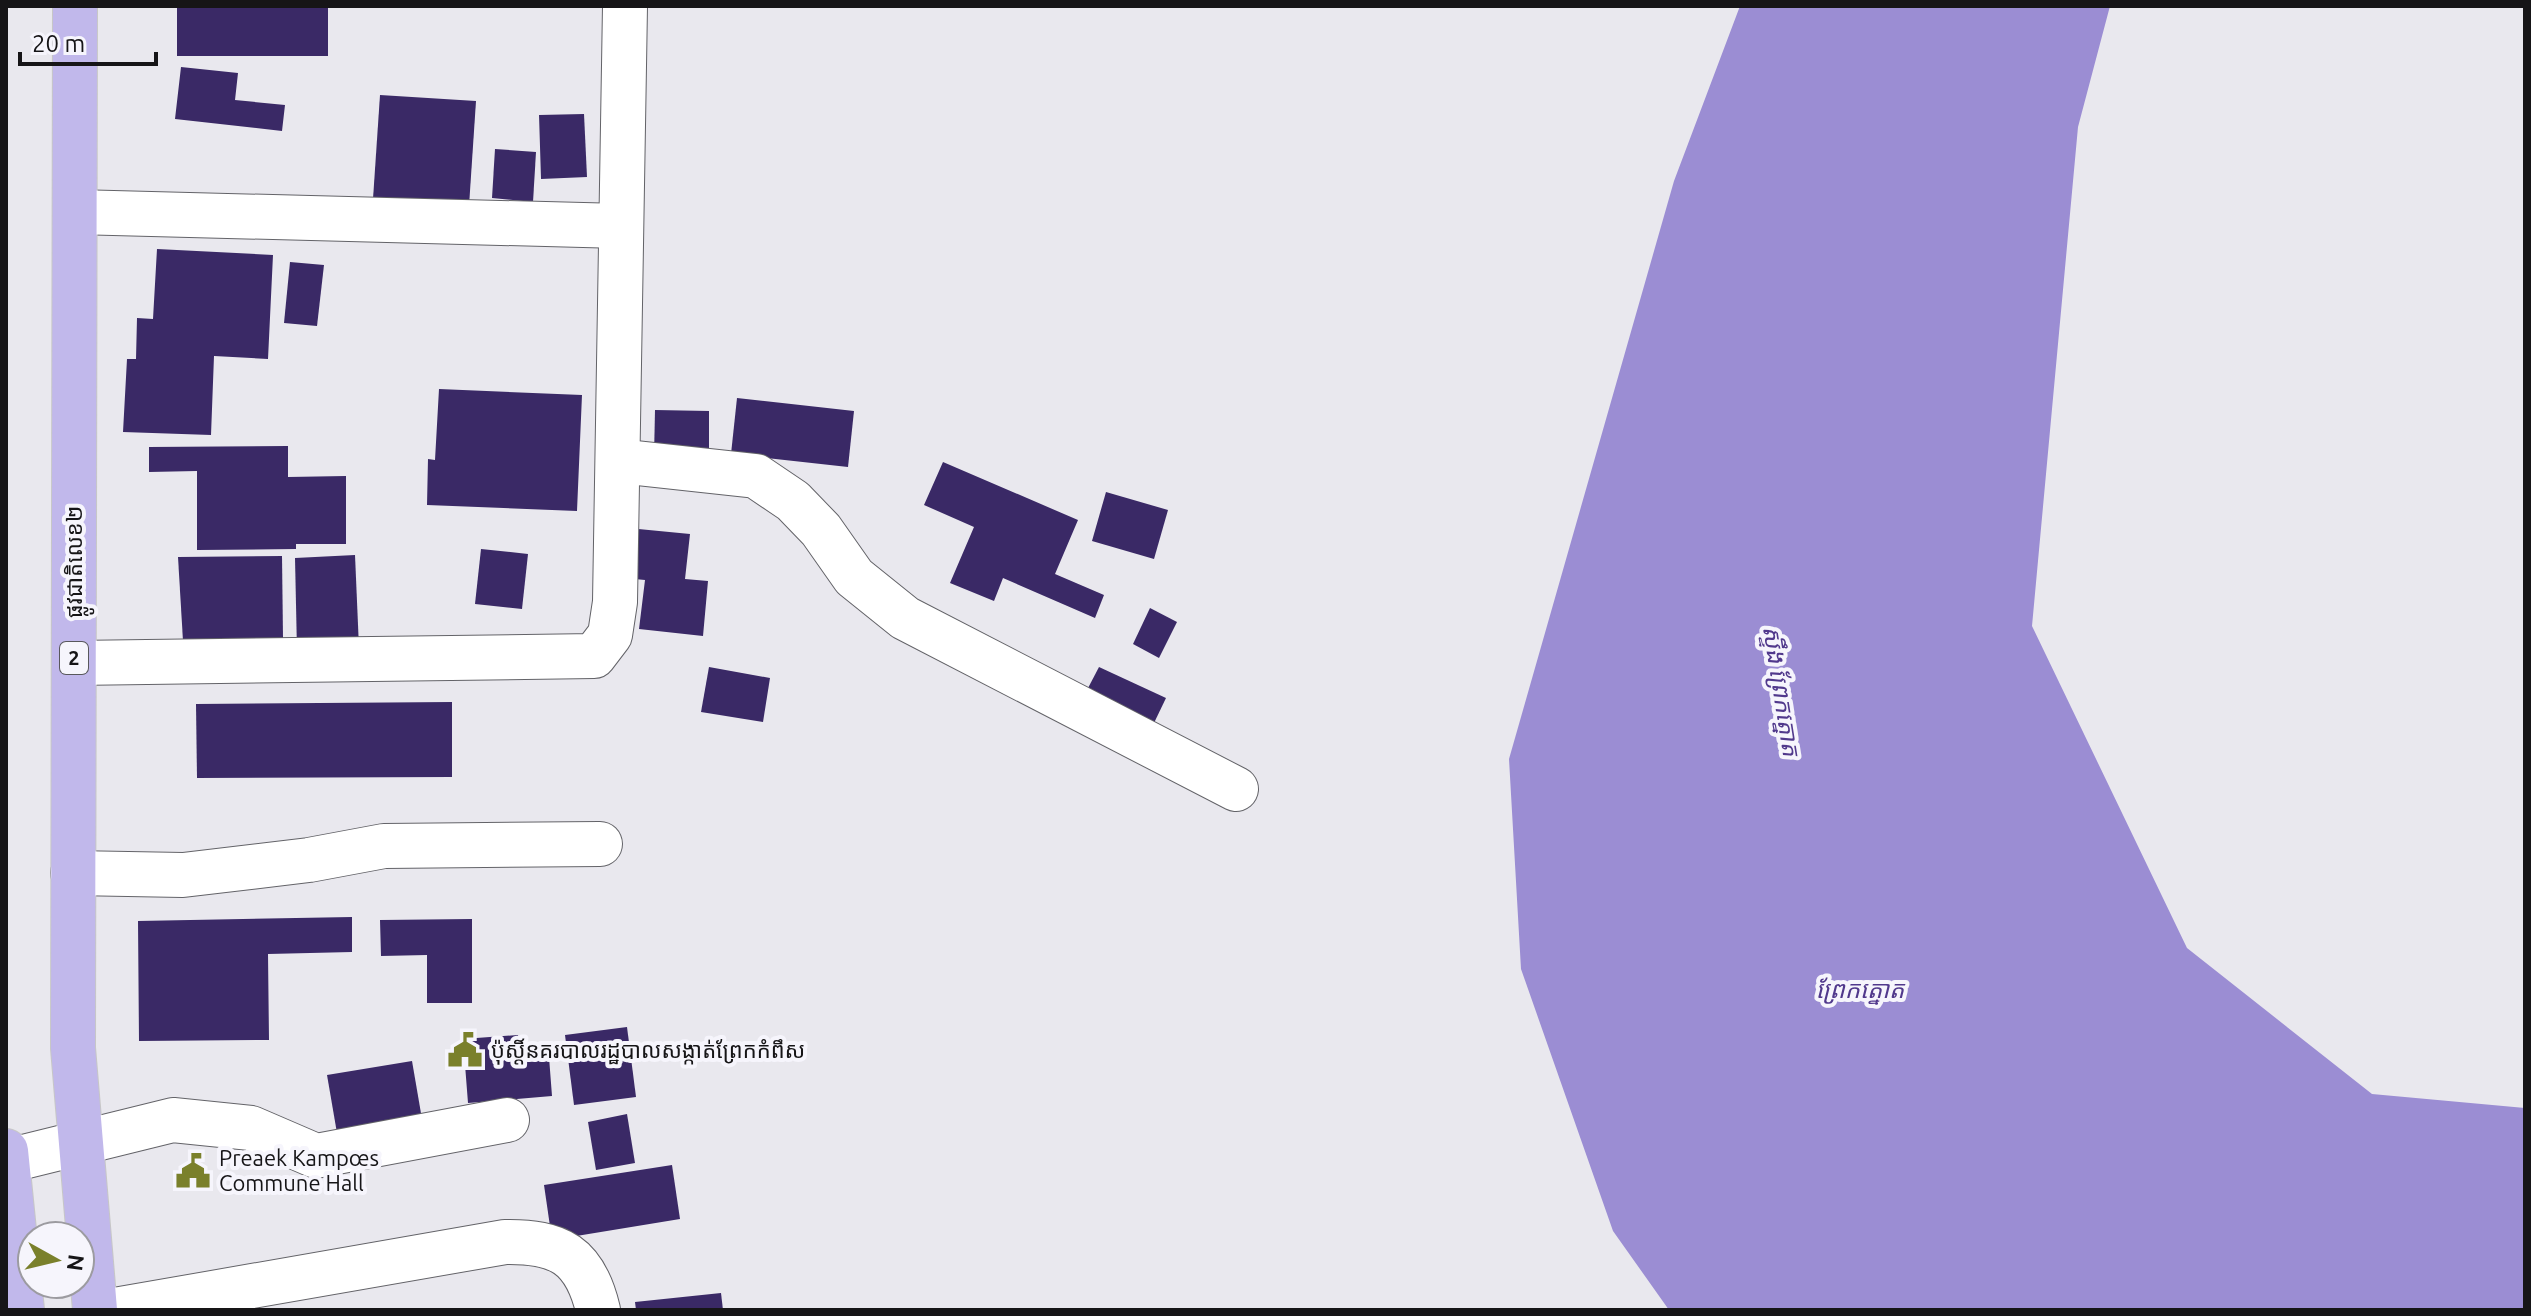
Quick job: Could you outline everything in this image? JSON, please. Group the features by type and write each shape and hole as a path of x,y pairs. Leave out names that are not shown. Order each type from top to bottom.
{"highway":[{"name":"ផ្លូវជាតិលេខ២","path":"75,6 73,1048 95,1310"},
{"path":"6,1151 22,1310"}],"street":[{"path":"74,663 594,656 610,635 615,602 625,6"},
{"path":"75,212 621,226"},
{"path":"618,461 756,476 793,501 821,530 854,577 905,618 1236,789"},
{"path":"73,873 183,875 309,860 384,846 600,844"},
{"path":"7,1161 173,1120 251,1128 316,1156 507,1120"},
{"path":"115,1310 505,1242 540,1241 576,1259 593,1290 598,1310"}],"water":[{"name":"ព្រែកត្នោត","path":"1740,6 2110,6 2078,127 2032,626 2187,948 2372,1094 2525,1108 2525,1310 1669,1310 1613,1231 1521,969 1509,759 1674,181"}],"building":[{"path":"177,6 328,6 328,56 177,56"},
{"path":"181,67 238,73 235,100 285,105 282,131 175,119"},
{"path":"380,95 476,101 469,206 373,199"},
{"path":"584,114 587,177 541,179 539,115"},
{"path":"495,149 536,152 533,202 492,198"},
{"path":"157,249 273,255 268,359 214,356 211,435 123,432 127,359 136,359 137,318 153,319"},
{"path":"290,262 324,265 317,326 284,323"},
{"path":"439,389 582,395 577,511 427,505 428,459 435,460"},
{"path":"737,398 854,411 848,467 731,454"},
{"path":"655,410 709,411 709,458 654,457"},
{"path":"288,446 288,477 346,476 346,544 296,544 296,549 197,550 197,471 149,472 149,447"},
{"path":"943,462 1078,520 1055,574 1104,595 1095,618 1003,578 994,601 950,583 974,527 924,505"},
{"path":"1106,492 1168,510 1154,559 1092,541"},
{"path":"628,528 690,534 685,579 708,581 703,636 639,629 645,580 624,578"},
{"path":"481,549 528,554 522,609 475,604"},
{"path":"355,555 359,648 297,651 295,558"},
{"path":"282,556 283,638 183,641 178,557"},
{"path":"1150,608 1177,622 1159,658 1133,644"},
{"path":"709,667 770,678 763,722 701,712"},
{"path":"1099,667 1166,698 1154,723 1087,690"},
{"path":"452,702 452,777 197,778 196,704"},
{"path":"352,917 352,952 268,954 269,1040 139,1041 138,921"},
{"path":"472,919 472,1003 427,1003 427,955 381,956 380,920"},
{"path":"627,1027 636,1097 574,1105 565,1035"},
{"path":"518,1035 520,1059 549,1057 552,1096 468,1103 463,1039"},
{"path":"412,1061 423,1125 338,1139 327,1075"},
{"path":"627,1114 635,1163 596,1170 588,1122"},
{"path":"672,1165 680,1219 552,1240 544,1185"},
{"path":"721,1293 723,1310 636,1310 635,1302"}],"place":[{"name":"ប៉ុស្តិ៍នគរបាលរដ្ឋបាលសង្កាត់ព្រែកកំពឹស","path":"465,1050"},
{"name":"Preaek Kampœs Commune Hall","path":"193,1171"}],"water label":[{"name":"ស្ទឹង ព្រែកត្នោត","path":"1781,691"}]}
